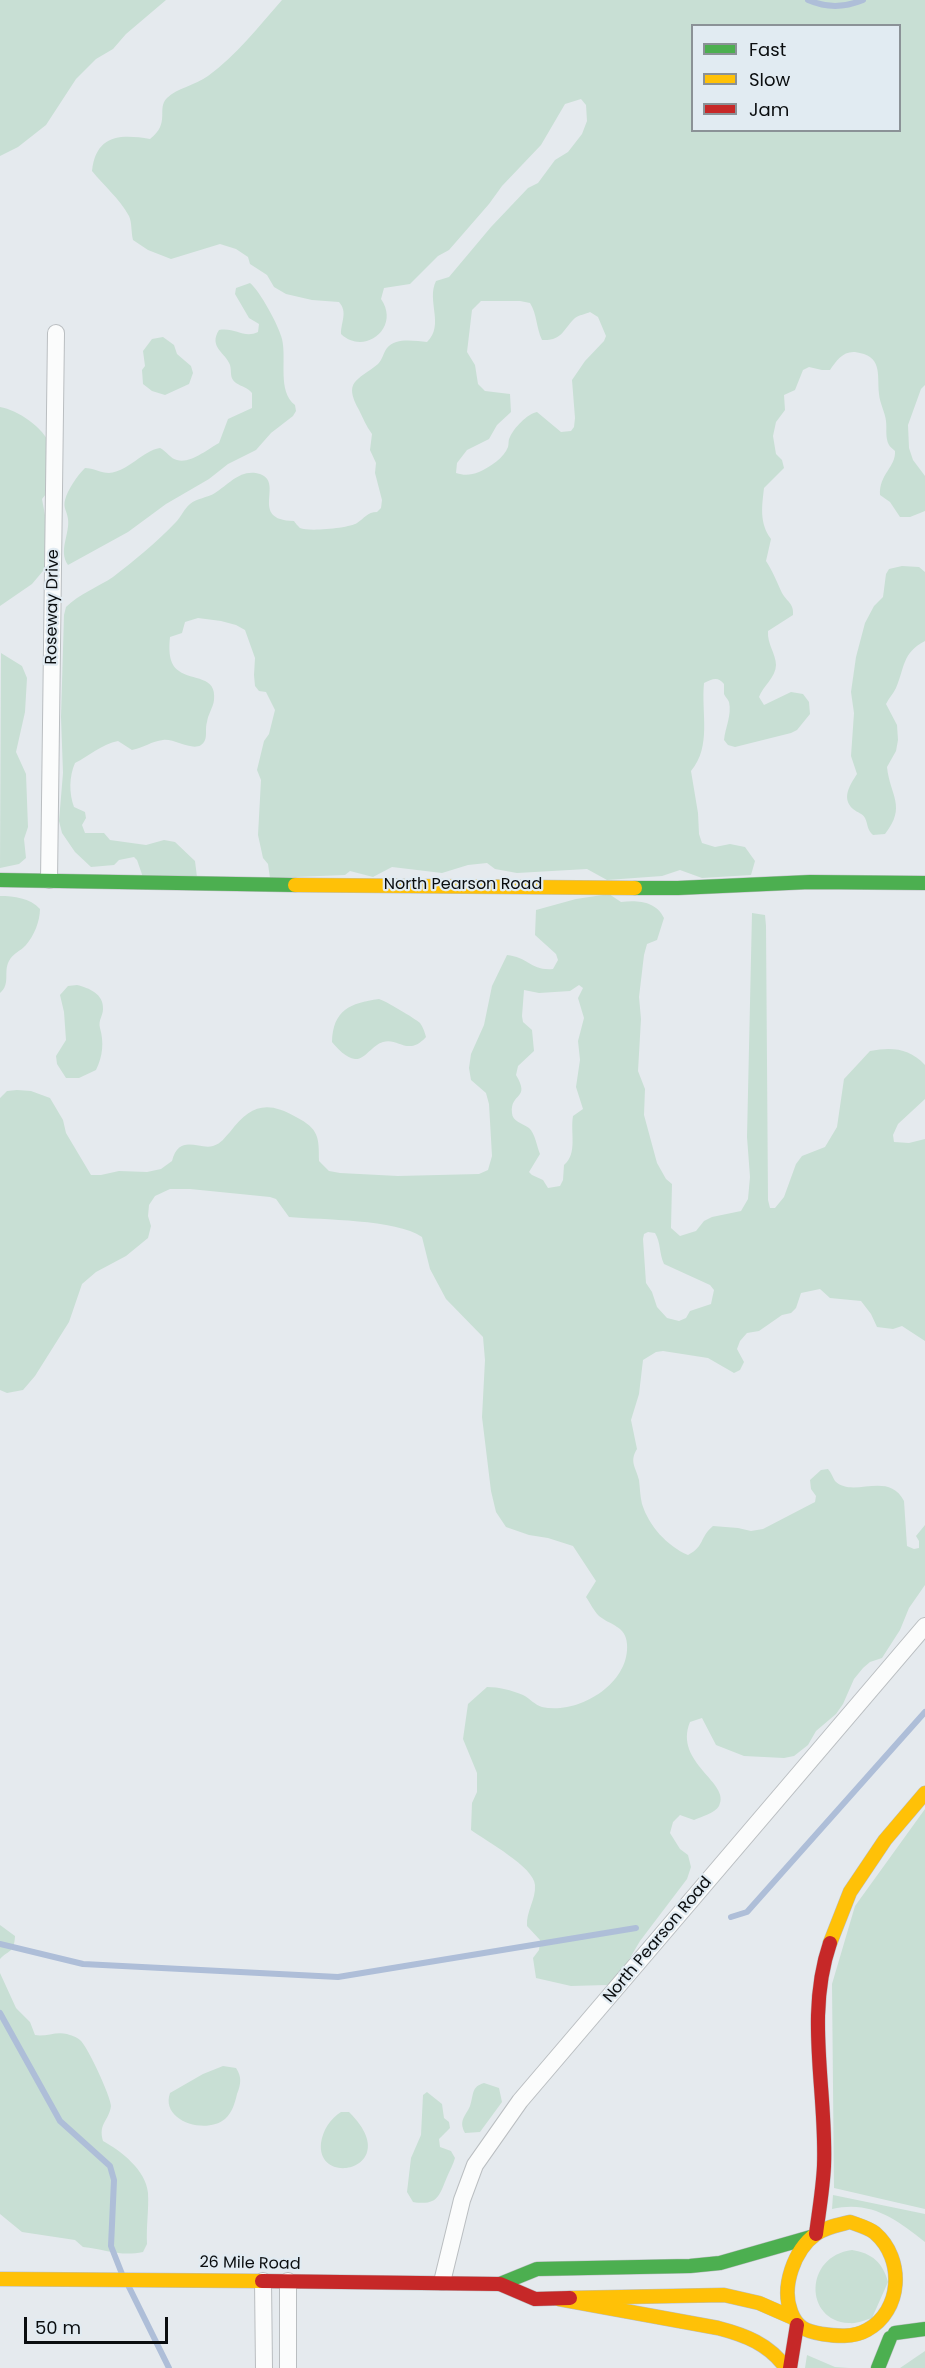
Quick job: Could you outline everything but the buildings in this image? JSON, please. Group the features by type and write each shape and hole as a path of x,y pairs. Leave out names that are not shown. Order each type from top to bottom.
{"main road":[{"name":"North Pearson Road","path":"0,880 678,888 810,882 925,883"},
{"path":"788,2368 794,2321 789,2294 790,2273 797,2254 813,2236 824,2165 817,2014 826,1955 838,1920 861,1874 885,1840 925,1793"},
{"name":"26 Mile Road","path":"500,2284 537,2269 690,2266 720,2263 813,2236 832,2226 850,2222 868,2224 884,2231 903,2247"},
{"name":"26 Mile Road","path":"0,2279 500,2284 535,2299 742,2296 758,2301 794,2321 816,2338 833,2347 852,2350"},
{"path":"559,2299 718,2328 739,2334 769,2348 788,2368"},
{"path":"878,2368 893,2336 908,2318"},
{"path":"871,2347 893,2336 925,2329"}],"street":[{"name":"Roseway Drive","path":"49,880 56,333"},
{"name":"North Pearson Road","path":"442,2282 462,2200 475,2165 520,2102 925,1626"},
{"path":"263,2281 264,2368"},
{"path":"288,2281 288,2368"}],"green space":[{"path":"0,0 166,0 126,34 113,49 96,59 76,79 46,125 18,147 0,156"},
{"path":"282,0 925,0 925,385 921,389 908,425 909,448 913,460 925,476 925,511 910,517 900,517 890,502 880,495 882,482 893,462 895,451 889,446 887,439 877,367 870,357 851,352 840,357 830,370 809,367 803,370 795,390 784,395 785,410 776,422 773,436 776,454 782,460 784,468 764,488 763,521 771,539 766,561 782,593 791,605 793,615 768,631 776,665 772,677 759,697 764,705 791,692 803,694 809,702 810,714 797,730 791,733 735,747 728,745 724,740 729,717 729,701 724,694 722,681 712,679 704,683 704,740 691,771 702,843 715,847 730,844 745,847 755,861 751,875 702,878 680,870 662,876 607,880 587,869 517,873 495,869 487,863 468,865 442,873 392,867 373,877 350,871 345,875 270,878 268,864 263,858 258,835 261,780 257,770 275,710 266,692 259,691 255,686 255,658 245,630 221,621 198,618 185,622 182,633 170,637 170,651 175,668 184,674 208,682 212,686 213,703 206,724 206,738 202,745 192,747 163,740 132,750 118,741 101,747 75,763 70,785 74,807 85,812 86,818 82,825 85,833 104,833 110,840 146,845 164,840 175,842 195,861 197,877 145,883 134,857 119,860 114,865 91,867 75,852 62,833 59,821 63,773 61,717 66,607 83,594 113,577 137,558 178,520 190,504 215,493 247,473 260,474 267,479 270,508 273,514 280,519 294,521 300,528 320,529 353,525 371,513 377,512 381,508 382,500 375,473 376,463 370,450 372,434 354,400 352,387 359,378 378,364 386,350 395,342 406,340 427,342 435,328 433,289 436,281 449,277 528,188 538,183 555,160 568,152 582,134 587,121 586,105 581,99 565,104 541,145 502,186 449,250 438,256 410,284 384,288 381,299 386,310 386,320 377,336 360,342 350,340 341,334 344,313 339,302 312,300 286,294 274,287 267,275 250,264 248,257 236,249 220,244 171,259 148,250 133,240 129,216 92,171 94,159 104,144 120,137 150,139 160,127 164,102 167,98 203,79 238,50","holes":["481,301 530,303 542,340 559,336 578,316 590,312 598,317 606,336 604,341 585,361 572,380 574,427 571,431 561,432 537,412 533,413 514,430 509,438 506,451 496,462 479,472 462,475 456,473 457,463 467,450 489,439 497,425 511,412 510,394 485,391 478,384 475,365 467,352 472,310"]},
{"path":"250,283 264,301 282,339 284,384 289,399 295,405 296,411 293,416 271,433 256,450 228,464 128,532 68,565 64,548 68,516 64,505 68,491 85,468 109,473 123,469 147,453 160,448 177,460 188,460 219,443 228,419 252,408 252,393 232,379 230,365 216,341 219,330 244,334 258,332 259,324 249,318 235,294 236,288"},
{"path":"163,337 174,345 177,354 191,366 193,373 189,384 165,395 152,391 143,384 142,370 145,366 143,351 152,339"},
{"path":"0,407 15,412 42,432 50,445 55,483 42,499 48,520 48,565 32,584 0,606"},
{"path":"902,566 919,567 925,572 925,641 912,650 908,656 896,688 886,704 897,725 896,751 887,767 896,808 892,824 885,834 873,835 864,816 849,805 847,796 857,774 851,756 854,713 851,692 856,657 865,623 874,606 883,597 886,574 889,569"},
{"path":"1,653 22,666 27,678 25,712 16,752 26,774 28,827 24,839 26,858 19,864 0,868"},
{"path":"609,894 621,902 633,901 651,905 661,912 664,918 657,940 647,944 644,955 639,997 641,1019 638,1071 645,1089 644,1115 657,1163 666,1179 672,1184 671,1228 680,1236 696,1231 704,1221 712,1217 741,1211 748,1199 750,1177 747,1137 752,913 765,915 766,926 768,1200 770,1208 775,1208 784,1197 796,1164 802,1156 825,1147 837,1127 844,1079 870,1051 900,1050 913,1055 925,1065 925,1099 898,1124 893,1135 894,1142 909,1143 925,1139 925,1341 902,1326 893,1329 877,1327 861,1301 830,1298 820,1289 801,1293 796,1308 791,1313 782,1315 759,1331 747,1333 740,1341 737,1349 744,1362 740,1370 734,1373 708,1358 663,1351 656,1352 643,1360 639,1394 631,1420 637,1449 633,1461 639,1480 642,1504 654,1527 666,1541 680,1551 688,1555 693,1552 713,1526 751,1531 763,1529 815,1502 816,1496 811,1489 810,1480 821,1470 828,1469 835,1481 842,1486 880,1486 889,1487 897,1492 904,1501 907,1546 914,1549 919,1548 916,1536 925,1525 925,1585 909,1608 900,1630 882,1658 870,1662 863,1668 854,1679 836,1714 816,1731 808,1745 794,1756 784,1758 744,1756 716,1745 702,1718 690,1722 687,1736 689,1749 695,1761 718,1789 721,1797 719,1806 711,1813 694,1820 680,1815 673,1822 670,1833 680,1849 688,1855 691,1867 687,1879 640,1941 617,1980 607,1985 571,1986 536,1978 533,1958 539,1950 540,1940 527,1926 535,1890 533,1878 527,1870 498,1847 471,1830 472,1803 477,1792 477,1773 463,1739 468,1704 487,1687 518,1693 542,1707 571,1706 586,1701 611,1684 620,1672 626,1659 626,1638 621,1630 599,1616 586,1597 596,1581 573,1546 506,1527 496,1512 491,1491 482,1417 485,1360 483,1337 446,1299 430,1269 422,1237 410,1231 377,1224 289,1217 276,1199 270,1197 170,1189 155,1196 149,1205 148,1216 151,1226 148,1238 126,1256 96,1272 82,1284 69,1322 35,1376 23,1390 7,1393 0,1390 0,1098 7,1091 17,1090 31,1091 50,1098 63,1120 66,1133 91,1175 161,1169 172,1161 179,1147 190,1144 208,1147 216,1145 245,1116 252,1111 268,1107 276,1108 304,1121 313,1130 318,1140 319,1161 329,1171 398,1176 479,1174 488,1170 492,1156 489,1104 486,1093 471,1080 469,1068 471,1054 484,1025 492,986 507,955 520,958 539,968 553,969 558,960 556,954 535,935 536,910 576,899","holes":["579,985 583,988 578,998 584,1018 578,1041 580,1060 576,1087 583,1109 573,1116 572,1149 564,1165 563,1180 560,1186 548,1188 543,1180 529,1172 540,1154 531,1130 512,1116 512,1106 521,1092 516,1075 518,1066 534,1051 532,1030 523,1022 522,1016 524,990 539,993 570,991","655,1233 664,1264 710,1285 714,1290 711,1304 690,1311 686,1318 679,1321 667,1318 657,1307 646,1283 643,1239 644,1234"]},
{"path":"0,896 22,898 32,902 40,909 40,914 32,937 9,961 5,986 0,993"},
{"path":"77,985 91,990 103,1004 100,1020 102,1049 96,1070 79,1078 66,1078 57,1064 56,1056 66,1040 60,995 68,986"},
{"path":"379,999 420,1023 426,1037 414,1046 383,1042 359,1059 348,1057 332,1042 336,1022 345,1010 352,1006"},
{"path":"925,1809 925,2209 834,2188 832,1984 855,1906"},
{"path":"0,1925 15,1936 11,1950 0,1959"},
{"path":"0,1973 16,2008 30,2022 35,2035 63,2033 75,2037 83,2044 93,2061 111,2106 102,2130 103,2141 132,2162 146,2185 148,2193 147,2244 143,2252 127,2254 113,2252 83,2247 75,2240 22,2232 0,2214"},
{"path":"223,2066 236,2068 240,2078 234,2104 227,2117 217,2124 207,2126 187,2123 178,2118 169,2103 170,2093 203,2074"},
{"path":"484,2083 499,2088 502,2102 480,2132 465,2133 462,2125 463,2118 470,2106 475,2089"},
{"path":"427,2092 442,2104 444,2118 449,2122 450,2128 439,2139 440,2147 451,2151 455,2158 436,2198 433,2201 421,2203 413,2202 407,2192 411,2158 421,2135 423,2095"},
{"path":"341,2112 349,2112 364,2131 368,2147 364,2159 354,2166 343,2168 331,2165 323,2157 321,2143 328,2125"},
{"path":"833,2195 925,2214 925,2242 893,2219 871,2209 846,2207 832,2209"},
{"path":"852,2250 876,2260 883,2269 888,2282 872,2318 852,2323 834,2320 824,2312 818,2301 816,2288 818,2275 825,2264 836,2255"},
{"path":"925,2351 925,2368 900,2368"},
{"path":"807,2355 835,2367 849,2368 805,2368"}],"waterway":[{"path":"808,0 835,6 863,0"},
{"path":"731,1917 747,1912 925,1712"},
{"path":"0,1944 83,1964 338,1977 636,1928"},
{"path":"0,2013 60,2121 110,2166 114,2180 111,2246 122,2274"},
{"path":"128,2285 169,2368"}],"traffic: fast":[{"path":"0,880 295,885"},
{"path":"635,888 810,882 925,883"},
{"path":"500,2284 537,2269 690,2266 720,2263 811,2237"},
{"path":"895,2333 925,2329"},
{"path":"878,2368 890,2338"}],"traffic: slow":[{"path":"295,885 635,888"},
{"path":"830,1943 850,1892 885,1840 925,1793"},
{"path":"850,2222 873,2231 885,2244 895,2270 893,2298 879,2321 862,2333 839,2336 807,2330 796,2322 788,2302 789,2281 796,2259 801,2249 816,2234 850,2222"},
{"path":"0,2279 262,2281"},
{"path":"570,2298 724,2295 759,2303 791,2317"},
{"path":"559,2299 728,2331 747,2337 764,2347 786,2368"}],"traffic: jam":[{"path":"816,2234 824,2166 818,2026 819,1998 830,1943"},
{"path":"262,2281 500,2284 535,2299 570,2298"},
{"path":"790,2368 797,2325"}]}
